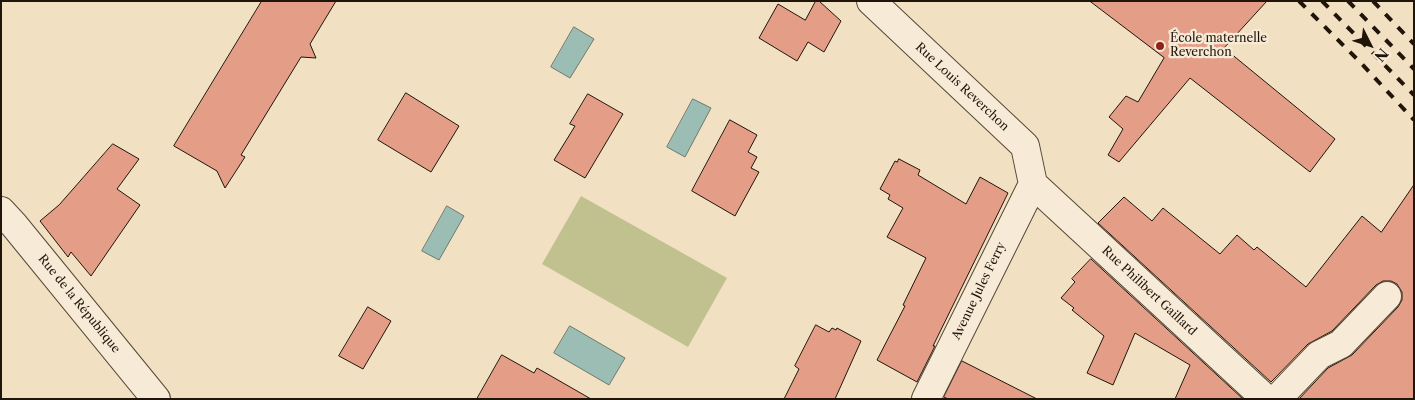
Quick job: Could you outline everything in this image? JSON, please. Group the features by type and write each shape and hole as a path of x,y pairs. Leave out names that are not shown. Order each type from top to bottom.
{"street":[{"name":"Rue Louis Reverchon","path":"871,1 1025,146 1033,184"},
{"name":"Avenue Jules Ferry","path":"926,399 1033,184"},
{"name":"Rue Philibert Gaillard","path":"1033,184 1266,399"},
{"name":"Rue de la République","path":"1,211 156,399"},
{"path":"1277,399 1319,355 1341,344 1387,296"}],"green space":[{"path":"581,196 727,278 688,347 542,264"}],"water":[{"path":"574,27 594,39 570,78 551,67"},
{"path":"693,99 711,108 685,157 667,147"},
{"path":"447,206 464,216 439,260 422,251"},
{"path":"570,326 625,358 609,385 554,353"}],"building":[{"path":"262,1 336,1 310,44 316,58 301,57 241,155 245,157 225,188 217,171 174,146"},
{"path":"816,1 819,1 841,21 824,52 808,42 797,61 759,38 778,4 805,20"},
{"path":"1090,1 1267,1 1224,48 1335,139 1310,172 1190,78 1119,162 1108,155 1123,129 1109,117 1126,96 1138,102 1164,58"},
{"path":"406,93 459,126 431,172 378,140"},
{"path":"588,94 623,114 585,178 554,160 575,126 570,124"},
{"path":"730,120 757,135 748,152 757,157 751,168 759,172 735,216 692,191"},
{"path":"113,144 139,159 117,189 140,205 91,276 71,252 68,257 40,221 59,205"},
{"path":"899,159 920,170 918,175 966,204 980,177 1008,193 917,382 877,360 905,306 903,305 926,258 887,237 903,208 888,199 890,195 880,189 895,161 897,162"},
{"path":"1414,185 1414,399 1299,399 1328,368 1352,355 1398,307 1402,300 1402,292 1397,284 1391,281 1383,281 1376,285 1332,331 1308,344 1271,382 1098,223 1124,197 1152,221 1163,208 1220,254 1237,235 1254,250 1257,247 1306,287 1362,216 1381,232"},
{"path":"1091,259 1243,399 1175,399 1190,365 1135,333 1113,385 1087,373 1104,336 1072,310 1074,308 1061,298 1075,282 1072,279"},
{"path":"368,307 391,321 363,369 339,356"},
{"path":"816,325 829,332 832,328 836,330 837,328 861,341 835,399 784,399 799,369 795,366"},
{"path":"502,355 534,373 537,368 591,399 477,399"},
{"path":"962,361 1037,399 948,399 944,397"}],"railway":[{"path":"1299,1 1414,120"},
{"path":"1322,1 1414,95"},
{"path":"1348,1 1414,69"},
{"path":"1373,1 1414,44"}],"place":[{"name":"École maternelle Reverchon","path":"1160,46"}]}
